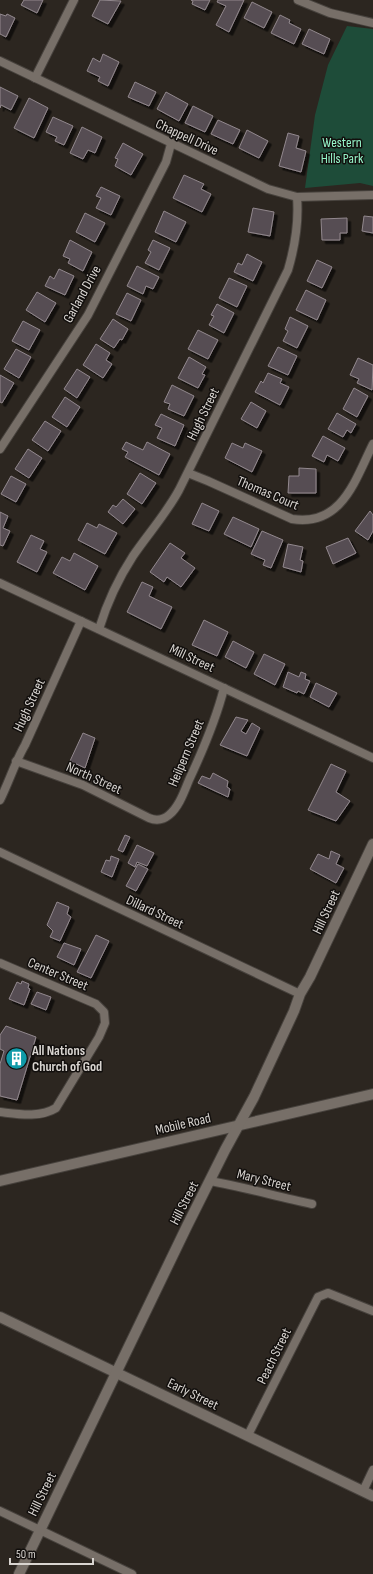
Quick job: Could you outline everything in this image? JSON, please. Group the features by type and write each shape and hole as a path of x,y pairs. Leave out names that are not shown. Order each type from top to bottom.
{"street":[{"path":"35,78 74,0"},
{"path":"298,0 330,13 373,23"},
{"name":"Chappell Drive","path":"0,61 268,189 297,197 373,195"},
{"name":"Garland Drive","path":"0,449 88,315 166,162 172,144"},
{"name":"Hugh Street","path":"100,629 106,607 122,574 168,509 188,474 288,270 294,251 299,214 297,197"},
{"name":"Thomas Court","path":"188,474 208,481 292,519 314,519 331,512 344,499 373,444"},
{"name":"Mill Street","path":"0,583 373,758"},
{"name":"Hugh Street","path":"0,800 16,761 81,621"},
{"name":"Heilpern Street","path":"160,820 169,815 183,794 219,709 224,688"},
{"name":"North Street","path":"16,761 77,782 149,818 160,820"},
{"name":"Hill Street","path":"19,1574 210,1181 254,1097 294,1011 300,994 310,977 373,844"},
{"name":"Dillard Street","path":"0,852 300,994"},
{"name":"Center Street","path":"0,963 96,1004 104,1012 105,1023 99,1037 59,1105 52,1111 46,1113 22,1114 0,1112"},
{"name":"Mobile Road","path":"0,1181 373,1094"},
{"name":"Mary Street","path":"210,1181 312,1204"},
{"name":"Peach Street","path":"248,1435 316,1299 328,1292 373,1311"},
{"name":"Early Street","path":"0,1317 373,1496"},
{"path":"363,1491 373,1470"},
{"path":"0,1511 132,1574"}],"green space":[{"name":"Western Hills Park","path":"347,26 373,29 373,186 360,183 305,188 315,115 328,65"}],"building":[{"path":"24,0 43,0 37,13 21,5"},
{"path":"100,0 121,1 108,24 92,16"},
{"path":"191,0 210,0 205,10 192,4 193,1"},
{"path":"218,0 244,0 229,32 216,25 226,6 217,2"},
{"path":"252,2 272,12 264,28 244,18"},
{"path":"0,14 6,16 7,14 15,18 6,37 0,34"},
{"path":"280,15 290,20 289,23 301,29 294,44 271,33"},
{"path":"309,29 330,39 324,54 302,44"},
{"path":"103,54 119,62 108,86 98,81 100,77 87,71 93,58 100,62"},
{"path":"135,82 156,92 149,106 128,97"},
{"path":"0,87 18,96 11,110 1,105 0,108"},
{"path":"166,92 188,104 179,121 157,109"},
{"path":"29,98 48,108 34,138 14,128"},
{"path":"193,106 213,116 205,132 185,123"},
{"path":"53,117 73,126 64,145 55,141 57,137 46,132"},
{"path":"218,120 240,130 233,144 211,134"},
{"path":"82,127 102,137 95,153 88,150 83,159 70,153"},
{"path":"247,130 268,141 259,158 239,148"},
{"path":"288,133 299,136 296,148 306,151 301,172 279,166"},
{"path":"123,143 143,154 131,175 115,166 118,159 115,158"},
{"path":"184,175 204,184 201,189 211,194 202,212 173,198"},
{"path":"101,187 120,196 111,215 96,208 101,198 96,196"},
{"path":"253,208 274,212 270,236 248,232"},
{"path":"164,211 186,222 176,242 155,232"},
{"path":"85,213 105,223 95,242 76,232"},
{"path":"364,216 373,217 373,233 362,231"},
{"path":"347,218 347,233 340,233 340,240 322,240 321,219"},
{"path":"70,240 92,252 83,271 68,263 70,259 63,256"},
{"path":"153,240 170,248 159,270 145,263 151,252 148,250"},
{"path":"247,254 262,262 253,281 234,272 238,263 242,265"},
{"path":"317,260 332,267 322,288 307,281"},
{"path":"137,266 159,277 153,289 146,286 143,294 127,286"},
{"path":"59,269 74,276 65,295 45,286 50,276 54,279"},
{"path":"229,278 247,286 237,307 219,298"},
{"path":"306,290 326,300 317,320 296,310"},
{"path":"37,292 56,303 45,322 26,310"},
{"path":"127,293 141,300 131,321 116,314"},
{"path":"217,304 234,313 224,333 209,325 214,316 211,315"},
{"path":"290,317 308,326 297,348 283,341 288,331 285,329"},
{"path":"113,319 128,329 122,340 120,339 114,348 100,339"},
{"path":"23,321 40,330 29,350 12,341"},
{"path":"198,330 218,340 208,359 188,349"},
{"path":"96,344 110,353 106,360 112,364 103,378 83,365"},
{"path":"278,347 297,356 288,375 268,366"},
{"path":"16,349 31,357 19,378 4,369"},
{"path":"189,357 206,367 202,374 205,375 198,388 178,378"},
{"path":"358,358 373,365 372,390 357,383 359,379 350,375"},
{"path":"77,369 90,377 77,398 64,389"},
{"path":"268,373 282,379 280,383 289,387 280,405 255,392 261,381 263,383"},
{"path":"0,375 14,383 2,403 0,402"},
{"path":"172,385 194,396 184,416 168,409 170,404 164,402"},
{"path":"354,388 368,396 357,417 343,409"},
{"path":"65,397 80,407 67,427 52,417"},
{"path":"251,402 266,411 257,428 241,419"},
{"path":"337,413 356,424 351,433 347,430 343,437 328,429"},
{"path":"161,414 184,425 175,446 157,438 162,428 155,425"},
{"path":"45,421 61,431 48,451 32,440"},
{"path":"323,436 345,448 338,461 327,455 324,462 312,456"},
{"path":"126,442 143,450 147,442 170,454 159,475 125,457 128,452 122,449"},
{"path":"232,443 243,448 245,443 262,451 252,472 225,458"},
{"path":"28,449 42,458 29,478 15,469"},
{"path":"299,468 316,469 316,493 288,493 289,476 299,476"},
{"path":"140,473 156,483 142,504 127,494"},
{"path":"11,476 26,484 16,502 1,494"},
{"path":"123,499 135,509 123,524 108,512 113,505 116,507"},
{"path":"202,503 219,511 209,531 192,524"},
{"path":"370,511 373,515 373,531 368,540 355,531"},
{"path":"0,512 8,516 3,528 10,531 3,546 0,545"},
{"path":"233,517 259,529 251,547 224,534"},
{"path":"87,523 97,528 99,524 117,533 105,554 78,540"},
{"path":"262,531 283,540 271,568 263,565 265,560 251,554"},
{"path":"31,535 44,541 40,549 47,552 37,572 17,562"},
{"path":"348,538 356,553 333,564 326,547"},
{"path":"170,543 185,553 181,558 195,568 181,587 167,577 164,582 150,572"},
{"path":"288,544 303,547 300,560 303,561 301,572 283,567"},
{"path":"74,553 98,566 85,590 53,573 62,557 70,561"},
{"path":"142,582 153,587 149,596 172,607 161,629 127,612"},
{"path":"204,620 228,632 217,656 192,645"},
{"path":"233,641 254,652 246,668 225,657"},
{"path":"264,654 285,664 275,685 254,674"},
{"path":"288,672 299,677 301,672 306,674 305,679 310,681 304,694 298,691 297,693 283,687"},
{"path":"316,683 337,693 329,707 310,697"},
{"path":"236,717 248,720 241,731 246,734 252,723 260,728 247,756 220,745"},
{"path":"83,733 95,738 85,768 70,761"},
{"path":"331,764 346,771 336,792 350,801 336,821 308,810"},
{"path":"213,773 228,781 227,787 230,789 228,797 198,783 202,776 210,779"},
{"path":"125,835 130,837 123,852 118,850"},
{"path":"137,845 154,853 147,866 137,862 135,867 128,863"},
{"path":"331,851 340,855 336,864 344,868 336,883 310,869 318,854 329,859"},
{"path":"111,856 119,859 112,877 101,872 106,860 110,861"},
{"path":"138,864 148,869 136,891 126,886"},
{"path":"57,902 69,907 67,914 71,917 60,941 50,937 53,931 47,925"},
{"path":"96,935 109,941 91,978 77,972"},
{"path":"64,943 81,949 74,965 57,957"},
{"path":"22,981 29,984 28,988 30,989 24,1005 9,999 17,982 21,984"},
{"path":"37,992 51,997 46,1010 31,1004"},
{"name":"All Nations Church of God","path":"6,1026 36,1037 17,1100 0,1096 0,1064 4,1051 0,1049 0,1035"}],"place":[{"name":"All Nations Church of God","path":"16,1058"}]}
